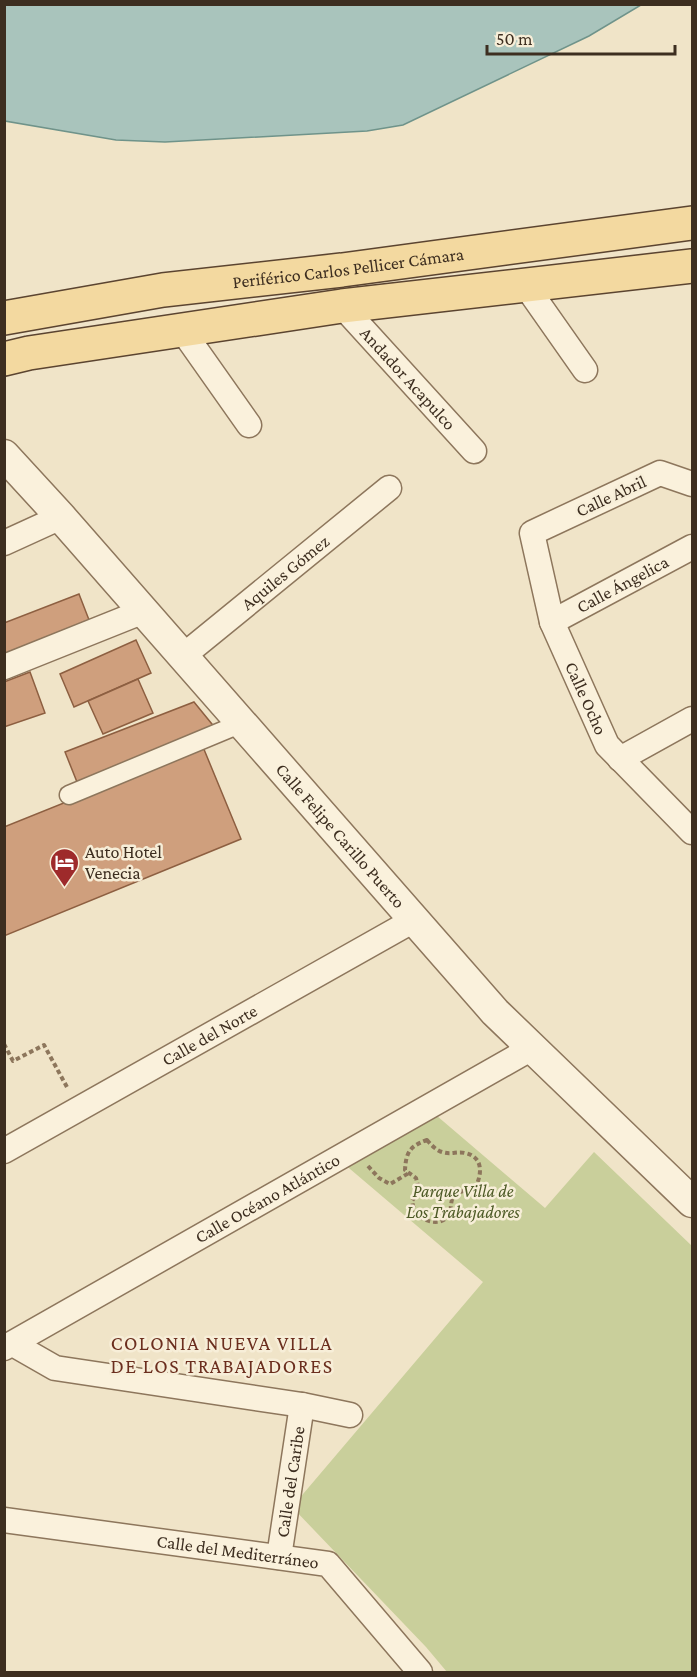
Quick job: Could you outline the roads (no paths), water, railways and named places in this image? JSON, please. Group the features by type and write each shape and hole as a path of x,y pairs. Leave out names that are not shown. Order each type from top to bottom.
{"main road":[{"name":"Periférico Carlos Pellicer Cámara","path":"4,318 163,290 342,270 693,223"},
{"name":"Periférico Carlos Pellicer Cámara","path":"7,364 182,330 342,306 693,266"}],"street":[{"path":"526,286 585,370"},
{"name":"Andador Acapulco","path":"342,306 474,451"},
{"path":"182,330 249,425"},
{"name":"Calle Felipe Carillo Puerto","path":"4,455 144,611 495,1012 693,1202"},
{"name":"Calle Abril","path":"532,533 660,473 693,484"},
{"name":"Aquiles Gómez","path":"183,656 389,488"},
{"path":"4,543 61,517"},
{"name":"Calle Ocho","path":"532,533 552,622 607,745 693,832"},
{"name":"Calle Ángelica","path":"552,622 693,547"},
{"path":"4,668 144,611"},
{"path":"620,759 693,719"},
{"path":"69,795 242,723"},
{"name":"Calle del Norte","path":"4,1152 414,920"},
{"name":"Calle Océano Atlántico","path":"9,1346 532,1048"},
{"name":"Calle del Caribe","path":"9,1346 55,1368 302,1405 350,1415"},
{"name":"Calle del Caribe","path":"279,1557 302,1405"},
{"name":"Calle del Mediterráneo","path":"4,1520 328,1564 420,1672"}],"water":[{"path":"4,5 641,5 589,36 403,125 367,131 165,142 116,140 5,121"}],"place":[{"name":"Auto Hotel Venecia","path":"64,888"}],"district":[{"name":"COLONIA NUEVA VILLA DE LOS TRABAJADORES","path":"222,1354"}],"park label":[{"name":"Parque Villa de Los Trabajadores","path":"463,1201"}]}
